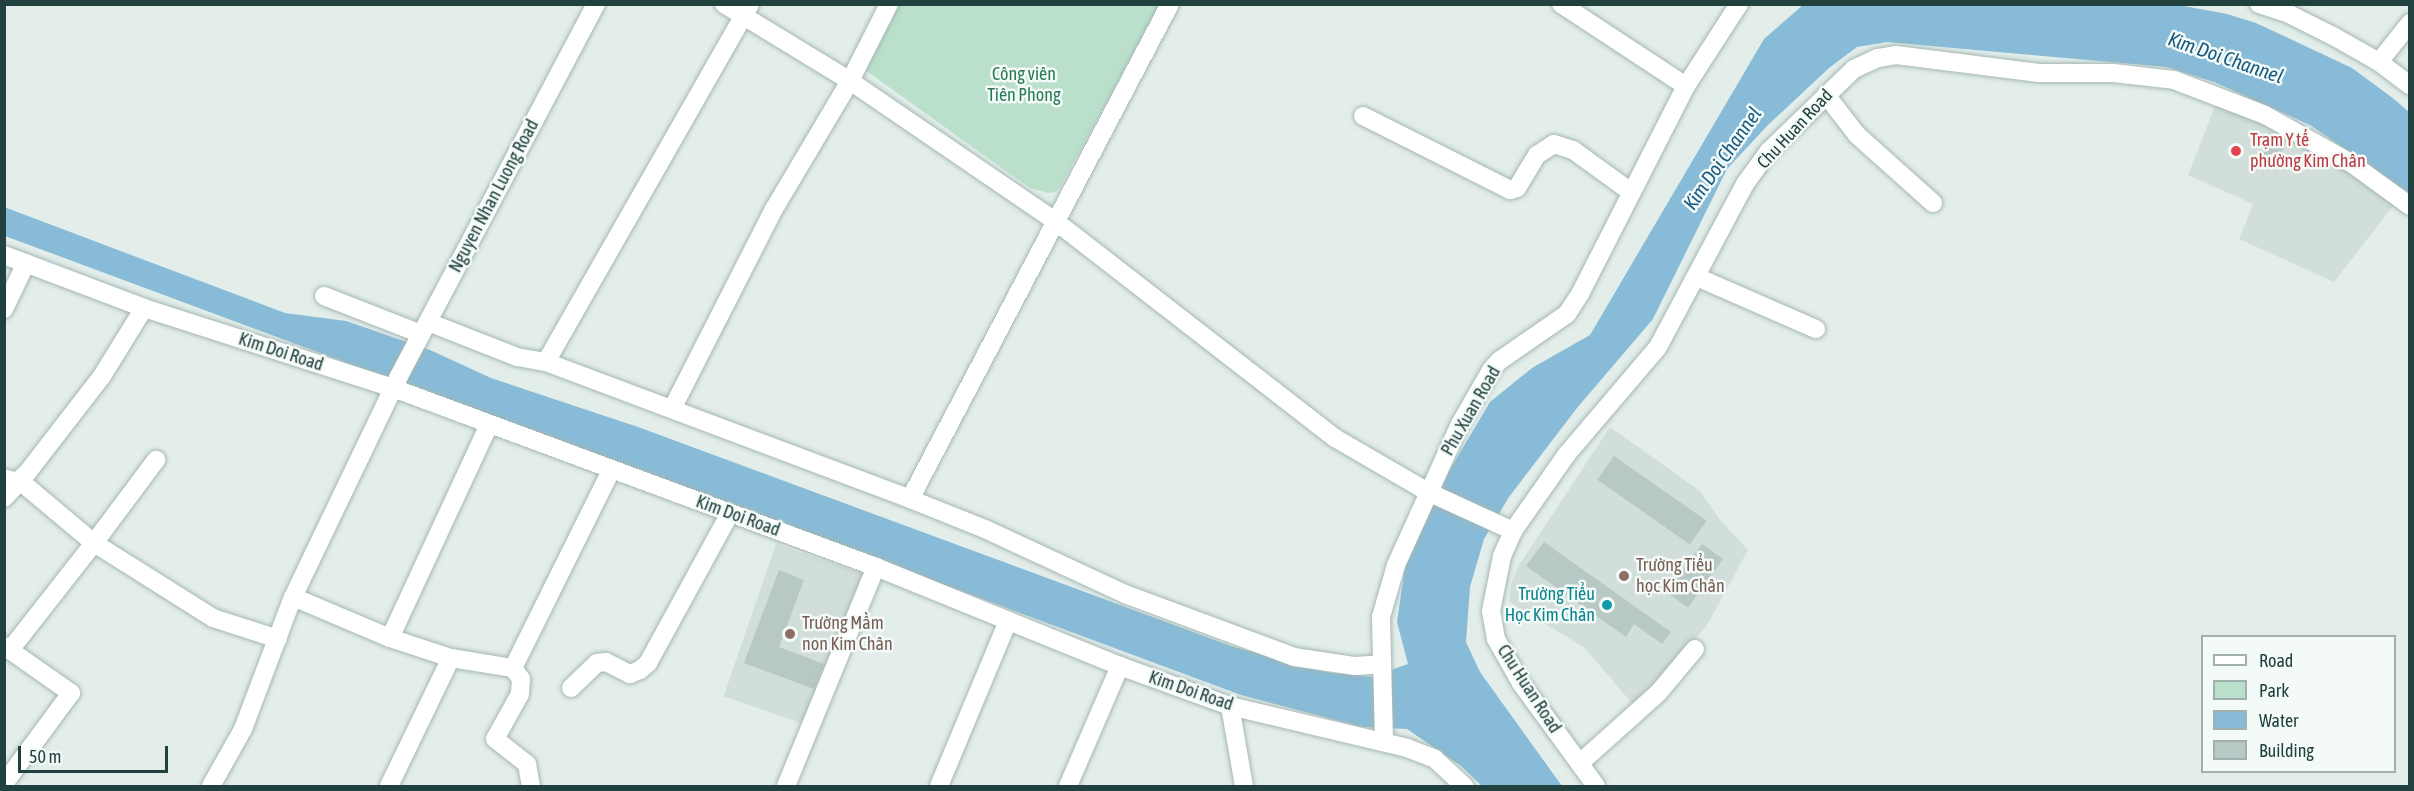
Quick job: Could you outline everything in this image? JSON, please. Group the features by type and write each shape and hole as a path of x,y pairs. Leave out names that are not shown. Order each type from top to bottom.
{"street":[{"name":"Nguyen Nhan Luong Road","path":"211,786 243,729 293,597 396,382 596,4"},
{"path":"724,4 747,10 1055,221 1335,438 1428,492 1513,531"},
{"path":"672,409 774,209 850,81 889,4"},
{"path":"910,499 1170,4"},
{"path":"1561,4 1686,86"},
{"name":"Phu Xuan Road","path":"1385,734 1381,617 1396,565 1460,424 1491,370 1510,352 1567,314 1580,294 1686,86 1739,4"},
{"path":"2259,4 2291,9 2379,62 2409,85"},
{"path":"546,362 747,10"},
{"path":"2379,62 2409,23"},
{"name":"Chu Huan Road","path":"1596,786 1521,683 1496,639 1491,611 1502,556 1513,531 1567,454 1658,347 1745,184 1769,151 1854,69 1878,58 1896,55 2039,73 2113,73 2174,80 2265,115 2351,163 2409,206"},
{"path":"1826,95 1857,135 1933,203"},
{"path":"1363,116 1510,190 1517,188 1536,155 1554,144 1573,150 1631,192"},
{"name":"Kim Doi Road","path":"4,255 144,308 396,382 489,425 876,567 1120,666 1230,706 1385,734 1435,759 1464,786"},
{"path":"4,309 26,263"},
{"path":"1697,277 1816,329"},
{"path":"324,296 420,335 546,362 910,499 985,529 1125,594 1294,657 1355,666 1381,664"},
{"path":"4,498 12,480 102,376 144,308"},
{"path":"390,638 489,425"},
{"path":"4,784 71,693 8,648 94,543 156,460"},
{"path":"513,669 611,471"},
{"path":"12,480 94,543 213,618 278,639"},
{"path":"571,688 597,663 606,662 630,674 640,670 648,663 730,513"},
{"path":"786,786 876,567"},
{"path":"293,597 390,638 451,658 513,669 521,679 520,694 495,739 526,764 531,786"},
{"path":"939,786 1008,621"},
{"path":"1580,763 1659,692 1695,649"},
{"path":"390,786 451,658"},
{"path":"1068,786 1120,666"},
{"path":"1230,706 1244,786"}],"shaded area":[{"path":"2219,96 2400,197 2334,282 2239,239 2253,204 2188,175"},
{"name":"Trường Tiểu học Kim Chân","path":"1610,427 1700,491 1720,520 1748,550 1707,625 1636,708 1585,648 1509,602 1511,584 1518,567"},
{"name":"Trường Mầm non Kim Chân","path":"776,544 862,574 810,726 724,696"}],"green space":[{"name":"Công viên Tiên Phong","path":"897,5 1160,5 1060,187 1056,192 1048,193 1030,188 865,70"}],"water":[{"name":"Kim Doi Channel","path":"2173,4 2227,14 2256,23 2352,68 2394,99 2410,113 2409,193 2310,125 2214,82 2166,67 1887,42 1857,47 1829,68 1767,126 1727,169 1653,319 1577,408 1509,497 1484,539 1470,587 1466,642 1480,672 1562,786 1482,786 1461,766 1407,729 1362,727 1241,695 5,236 4,207 285,313 346,321 430,350 491,378 638,427 1231,646 1325,672 1372,677 1408,664 1397,622 1405,567 1449,471 1490,402 1532,368 1590,335 1764,39 1803,5"}],"building":[{"path":"2269,133 2287,140 2279,160 2261,154"},
{"path":"1614,456 1707,521 1690,545 1597,480"},
{"name":"Trường Tiểu Học Kim Chân","path":"1544,542 1671,632 1662,644 1634,624 1626,637 1526,566"},
{"path":"1702,544 1723,559 1688,608 1667,593"},
{"path":"779,570 804,580 779,647 824,664 814,689 744,663"}],"place":[{"name":"Trạm Y tế phường Kim Chân","path":"2236,151"},
{"name":"Trường Tiểu học Kim Chân","path":"1624,576"},
{"name":"Trường Tiểu Học Kim Chân","path":"1607,605"},
{"name":"Trường Mầm non Kim Chân","path":"790,634"}]}
